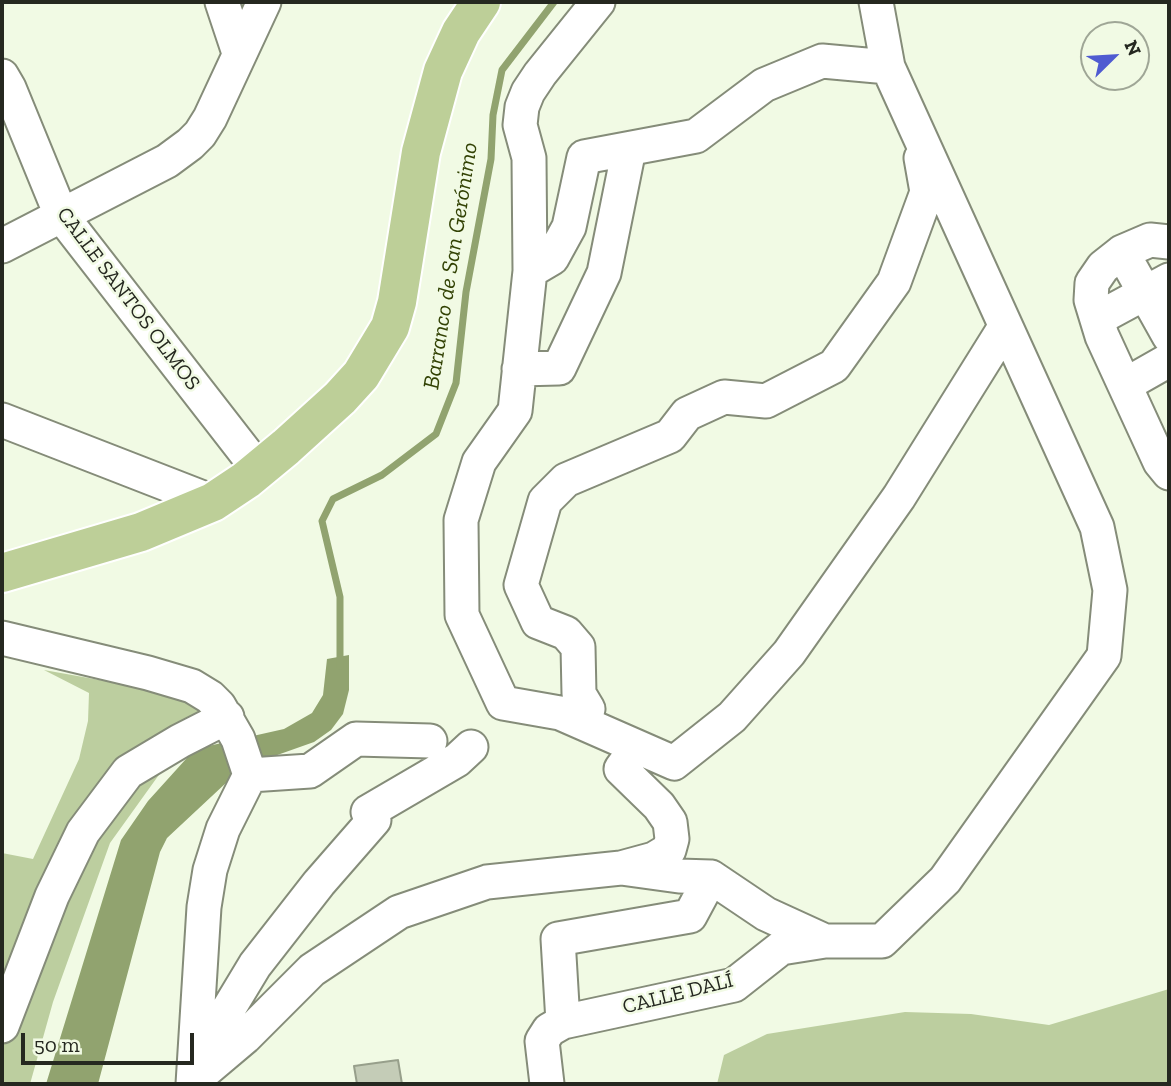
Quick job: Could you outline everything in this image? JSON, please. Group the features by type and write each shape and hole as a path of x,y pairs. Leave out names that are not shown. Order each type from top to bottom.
{"main road":[{"path":"2,573 141,532 213,502 258,470 340,398 360,375 390,327 397,302 421,152 443,71 461,32 481,2"}],"street":[{"path":"222,2 239,52"},
{"path":"2,246 167,161 190,144 210,117 264,2"},
{"path":"598,2 540,74 522,107 520,125 529,158 530,271 515,411 478,462 461,520 462,615 503,703 560,713 674,763 732,717 789,653 899,497 1005,327"},
{"path":"584,723 587,709 579,694 578,647 566,633 538,622 521,585 545,501 566,480 670,436 687,414 723,397 766,401 834,366 894,282 927,192 916,128 888,67 876,2"},
{"path":"530,271 552,258 569,227 584,157 696,136 764,85 822,61 888,67"},
{"name":"CALLE SANTOS OLMOS","path":"2,76 61,215 258,470"},
{"name":"CALLE DALÍ","path":"564,1022 734,985 781,948 825,941 882,941 946,880 1104,656 1110,590 1097,527 916,128"},
{"path":"519,369 558,368 604,273 629,149"},
{"path":"1165,459 1125,385 1091,300 1092,283 1103,267 1122,252 1150,240 1169,242"},
{"path":"1122,252 1157,286 1169,336"},
{"path":"1097,319 1157,286"},
{"path":"1125,385 1169,360"},
{"path":"2,421 213,502"},
{"path":"2,638 192,686 210,696 241,750 223,829 210,870 204,907 194,1072"},
{"path":"2,1026 52,896 83,832 128,772 180,741 241,750 310,771 356,739 430,741"},
{"path":"194,1072 255,965 319,883 374,820 368,812 457,760 471,747"},
{"path":"194,1072 246,1037 312,970 399,912 487,882 621,868 654,859 669,849 672,839 670,822 659,806 621,769 637,747"},
{"path":"621,868 679,876 711,877 766,914 825,941"},
{"path":"547,1084 542,1041 549,1030 564,1022 558,939 690,916 711,877"}],"shaded area":[{"path":"349,655 349,690 343,714 331,730 314,742 266,759 227,782 167,838 160,852 98,1084 46,1084 121,840 148,801 195,749 284,729 312,713 323,695 327,659"},
{"path":"44,670 161,691 195,704 211,719 166,765 110,843 53,1002 30,1084 2,1084 2,853 33,859 79,759 88,721 89,693"},
{"path":"1169,989 1169,1084 717,1084 724,1055 767,1034 905,1012 971,1014 1049,1025"}],"building":[{"path":"398,1060 402,1084 357,1084 354,1066"}],"waterway":[{"name":"Barranco de San Gerónimo","path":"340,666 340,597 322,521 333,499 382,475 436,434 456,383 466,292 491,159 493,115 502,70 554,2"}]}
